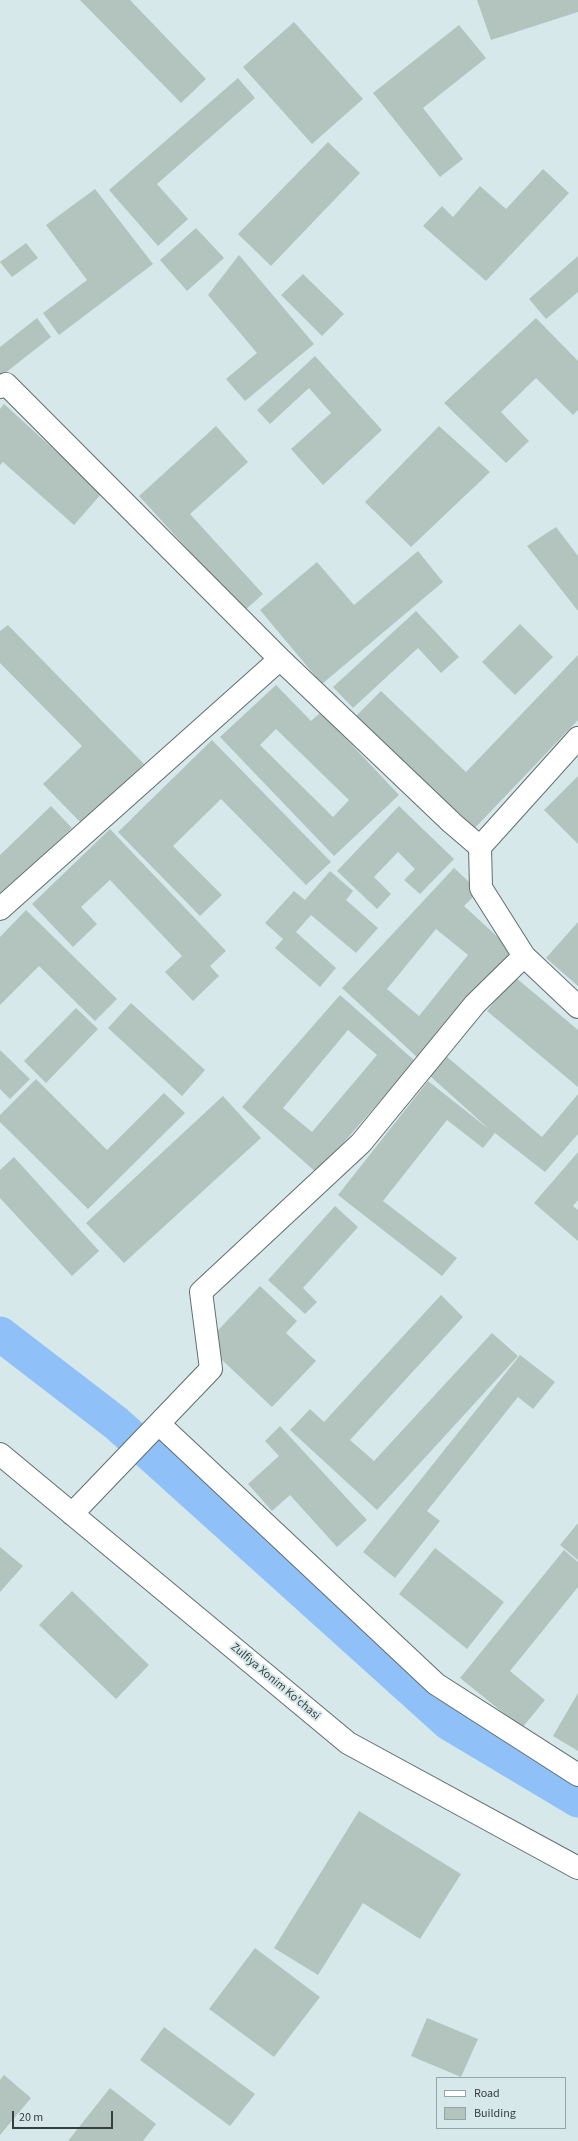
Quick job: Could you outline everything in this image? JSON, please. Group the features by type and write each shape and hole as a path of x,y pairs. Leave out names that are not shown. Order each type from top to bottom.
{"street":[{"path":"0,388 6,384 280,659 452,823 480,847"},
{"path":"0,909 280,659"},
{"path":"578,738 480,847 481,888 524,956 578,1007"},
{"path":"72,1514 211,1368 201,1292 361,1143 475,1004 524,956"},
{"path":"159,1424 436,1684 578,1775"},
{"name":"Zulfiya Xonim Ko'chasi","path":"0,1454 348,1743 578,1868"}],"building":[{"path":"80,0 130,0 206,79 181,103"},
{"path":"477,0 578,0 578,12 491,40"},
{"path":"294,22 363,99 312,144 243,67"},
{"path":"459,25 486,58 423,108 463,159 440,177 373,93"},
{"path":"238,78 255,98 157,184 188,219 158,246 109,190"},
{"path":"328,142 360,173 271,266 238,234"},
{"path":"543,169 569,193 486,281 423,226 442,206 453,217 480,186 506,209"},
{"path":"95,189 153,264 59,335 43,313 87,280 46,225"},
{"path":"196,228 224,258 187,291 160,260"},
{"path":"26,243 38,258 12,277 0,262"},
{"path":"239,255 314,344 245,401 226,379 257,353 208,295"},
{"path":"578,256 578,292 546,319 529,299"},
{"path":"303,274 344,314 322,336 281,295"},
{"path":"37,318 51,337 0,377 0,347"},
{"path":"536,318 578,361 578,410 573,415 536,378 501,412 529,441 506,463 444,403"},
{"path":"315,356 382,430 323,485 291,449 331,413 309,388 270,424 257,410"},
{"path":"4,404 102,493 74,525 3,462 0,465 0,409"},
{"path":"216,426 248,462 190,514 263,594 244,611 139,496"},
{"path":"439,426 490,472 411,547 365,502"},
{"path":"556,527 578,556 578,611 527,546"},
{"path":"418,551 443,582 322,684 260,610 317,562 354,605"},
{"path":"416,611 459,657 441,673 418,648 353,708 333,687"},
{"path":"520,624 553,657 515,695 482,662"},
{"path":"8,625 144,764 82,824 43,784 82,746 0,663 0,631"},
{"path":"578,655 578,720 474,829 356,716 381,691 466,772"},
{"path":"276,685 311,721 321,712 399,795 334,856 220,737","holes":["276,729 349,800 333,817 260,745"]},
{"path":"212,740 331,862 306,885 221,799 173,846 222,895 200,916 118,832"},
{"path":"578,776 578,844 544,810"},
{"path":"51,806 72,828 0,896 0,855"},
{"path":"399,806 454,859 420,894 404,880 415,869 398,852 374,877 391,894 377,909 337,871"},
{"path":"110,829 226,951 210,966 219,976 193,1001 165,972 182,956 110,880 81,907 97,924 73,947 32,904"},
{"path":"454,868 479,891 464,906 514,952 417,1057 342,988","holes":["436,929 468,955 419,1016 387,989"]},
{"path":"330,871 353,891 346,900 378,928 356,953 311,915 296,932 336,968 320,987 275,948 283,939 265,923 294,891 305,900"},
{"path":"26,910 117,999 95,1021 39,966 0,1005 0,937"},
{"path":"578,922 578,986 546,958"},
{"path":"515,977 578,1030 578,1087 487,1011"},
{"path":"340,995 415,1061 317,1173 242,1107","holes":["348,1030 377,1055 312,1132 283,1108"]},
{"path":"131,1003 205,1070 182,1096 108,1028"},
{"path":"76,1008 98,1029 46,1083 24,1061"},
{"path":"0,1050 30,1079 10,1099 0,1089"},
{"path":"446,1056 542,1137 578,1094 578,1134 545,1172 495,1133 483,1148 447,1120 383,1201 457,1258 442,1276 338,1195 428,1081 490,1130 429,1075"},
{"path":"36,1079 107,1150 164,1093 185,1113 88,1209 0,1122 0,1115"},
{"path":"223,1096 261,1138 124,1263 86,1223"},
{"path":"578,1152 578,1200 573,1206 578,1210 578,1241 534,1203"},
{"path":"14,1157 99,1251 72,1276 0,1198 0,1170"},
{"path":"335,1206 358,1227 303,1288 317,1302 305,1314 268,1280"},
{"path":"260,1286 297,1321 286,1333 316,1361 272,1407 205,1344"},
{"path":"441,1295 463,1317 350,1440 374,1461 492,1333 518,1356 377,1510 290,1430 310,1409 324,1422"},
{"path":"520,1355 555,1382 533,1409 518,1397 427,1511 440,1521 395,1578 363,1552"},
{"path":"280,1426 367,1520 337,1547 290,1495 272,1511 248,1484 279,1456 265,1441"},
{"path":"578,1523 578,1560 560,1545"},
{"path":"0,1547 23,1566 0,1592"},
{"path":"435,1548 504,1602 467,1649 399,1594"},
{"path":"564,1550 578,1562 578,1587 510,1671 545,1700 522,1728 460,1678"},
{"path":"72,1591 149,1665 116,1699 39,1625"},
{"path":"578,1693 578,1751 553,1736"},
{"path":"359,1811 461,1874 420,1939 363,1903 318,1975 274,1948"},
{"path":"255,1948 320,1997 274,2057 209,2009"},
{"path":"427,2018 478,2039 461,2077 411,2056"},
{"path":"164,2027 255,2094 230,2126 140,2060"},
{"path":"4,2075 31,2098 0,2135 0,2080"},
{"path":"110,2088 156,2124 143,2141 68,2141"}],"waterway":[{"path":"0,1334 116,1423 449,1723 578,1800"}]}
